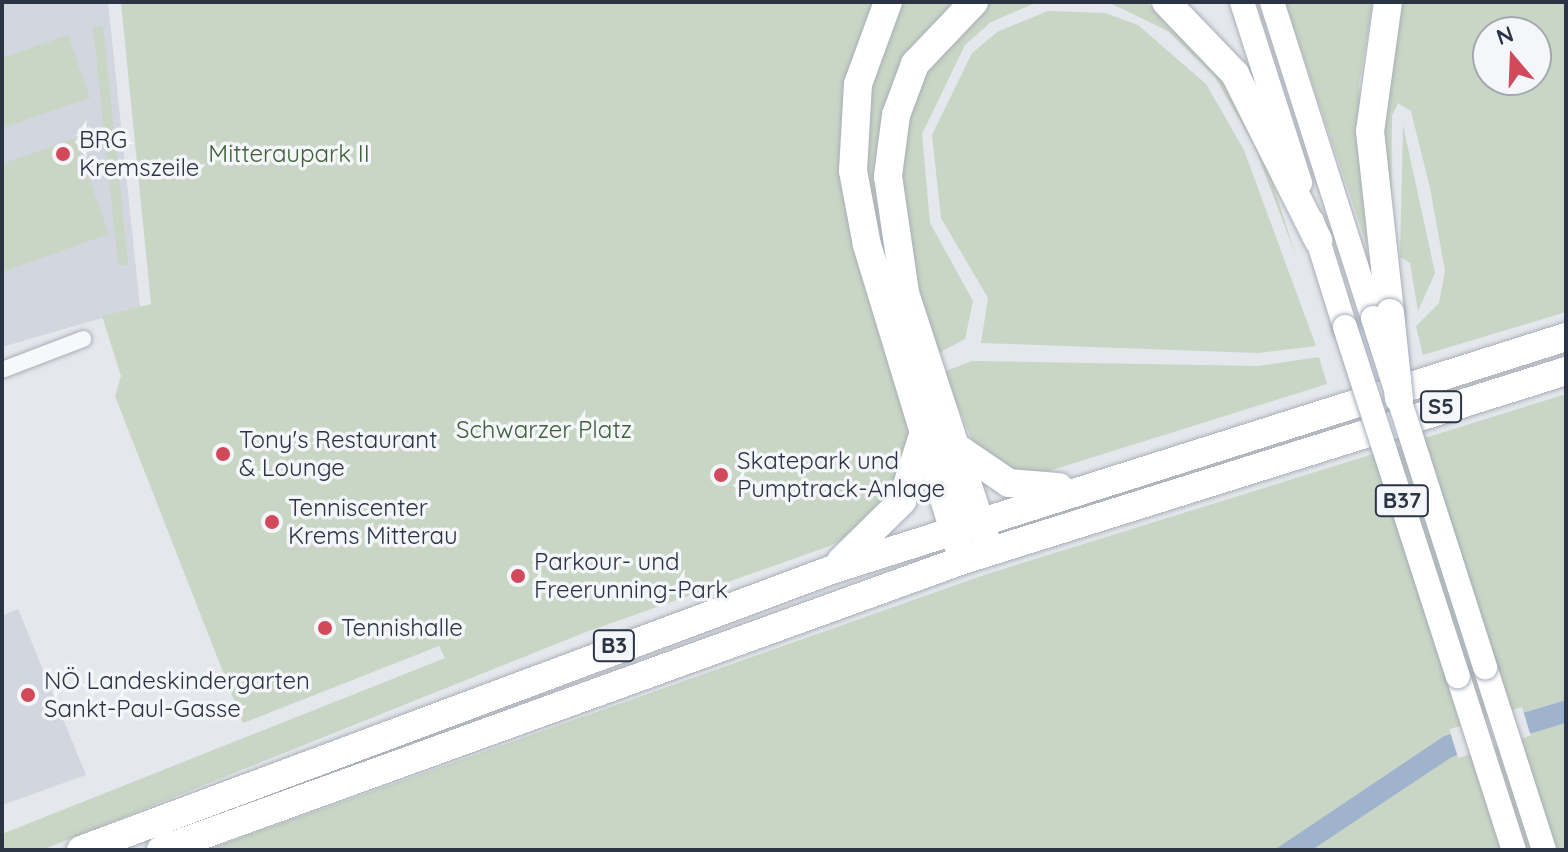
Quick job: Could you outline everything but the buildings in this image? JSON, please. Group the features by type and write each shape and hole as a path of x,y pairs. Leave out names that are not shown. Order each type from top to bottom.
{"highway":[{"path":"888,2 858,84 853,171 867,245 924,431 966,525 976,556"},
{"path":"966,525 956,447 905,293 888,176 896,115 915,64 974,2"},
{"path":"1166,2 1235,74 1318,240"},
{"path":"1388,2 1370,131 1382,316 1399,399"},
{"name":"S5","path":"1306,415 1566,337"},
{"name":"S5","path":"1317,445 1566,371"},
{"name":"B3","path":"81,850 831,570 1077,487 1306,415"},
{"path":"831,570 902,501 924,431"},
{"name":"B3","path":"161,850 976,556 1317,445"},
{"path":"956,447 1009,483 1077,487"}],"main road":[{"name":"B37","path":"1242,2 1514,850"},
{"path":"1272,2 1382,316"},
{"name":"B37","path":"1399,399 1544,850"}],"street":[{"path":"2,370 83,339"}],"shaded area":[{"name":"BRG Kremszeile","path":"2,2 108,2 140,307 2,347"},
{"name":"NÖ Landeskindergarten Sankt-Paul-Gasse","path":"18,609 86,775 2,805 2,616"}],"green space":[{"path":"121,2 877,2 848,82 908,417 909,439 891,496 848,538 824,548 586,632 42,850 2,850 2,834 445,658 439,646 243,723 115,396 121,376 102,316 151,304"},
{"path":"898,2 954,2 906,59 896,296 868,210 862,123 878,47"},
{"path":"991,2 1038,2 991,22 965,45 922,134 930,223 973,301 965,339 937,354 906,252 899,145 923,70"},
{"path":"1108,2 1145,2 1207,52 1262,150 1296,256 1254,145 1215,77 1168,31"},
{"path":"1285,2 1373,2 1359,85 1367,246"},
{"path":"1401,2 1566,2 1566,312 1423,355 1416,326 1439,303 1445,271 1430,188 1411,111 1398,103 1392,116 1391,229 1381,130"},
{"path":"1048,11 1105,13 1138,25 1206,84 1244,150 1316,346 1258,353 981,343 988,298 941,218 932,135 972,53 997,32"},
{"path":"103,26 128,265 118,266 93,27"},
{"path":"68,35 90,98 2,128 2,58"},
{"path":"1403,125 1435,273 1418,311 1410,263 1400,257"},
{"path":"75,138 109,234 2,272 2,164"},
{"path":"1319,357 1327,384 1036,475 1009,473 973,442 943,372 972,361 1258,366"},
{"path":"1566,394 1566,700 1444,736 1274,850 206,850 984,575"},
{"path":"1566,723 1566,850 1312,850 1452,757"}],"water":[{"path":"1566,700 1566,723 1452,757 1312,850 1274,850 1444,736"}],"pier":[{"path":"1522,707 1531,736 1458,758 1449,729"}],"place":[{"name":"BRG Kremszeile","path":"63,154"},
{"name":"Tony's Restaurant & Lounge","path":"223,454"},
{"name":"Skatepark und Pumptrack-Anlage","path":"721,475"},
{"name":"Tenniscenter Krems Mitterau","path":"272,522"},
{"name":"Parkour- und Freerunning-Park","path":"518,576"},
{"name":"Tennishalle","path":"325,628"},
{"name":"NÖ Landeskindergarten Sankt-Paul-Gasse","path":"28,695"}],"park label":[{"name":"Mitteraupark II","path":"289,154"},
{"name":"Schwarzer Platz","path":"544,430"}]}
